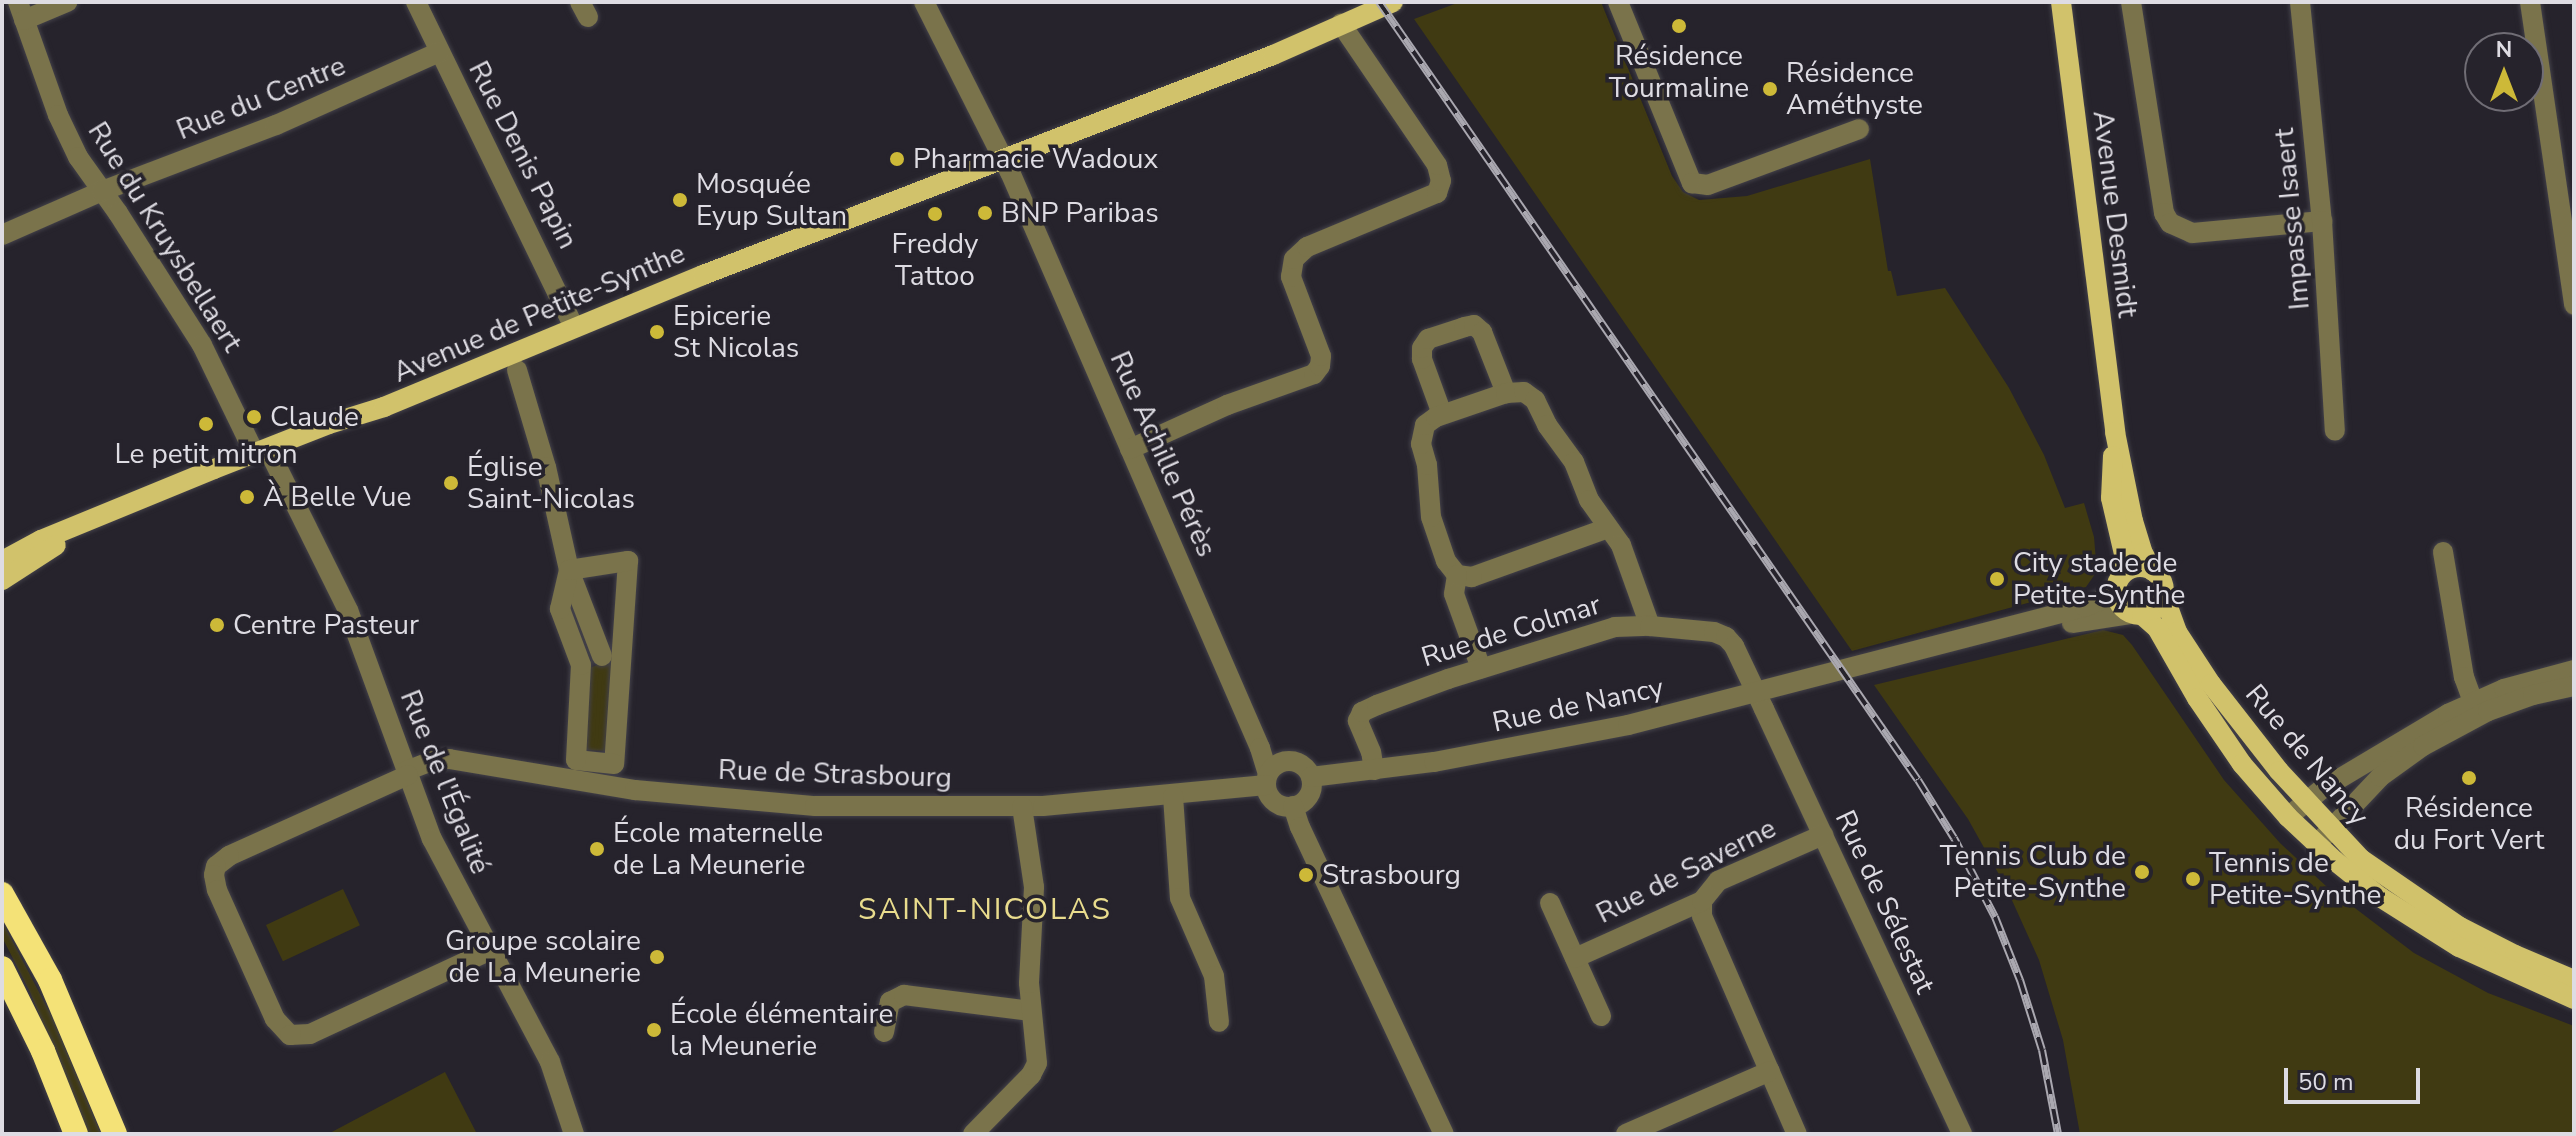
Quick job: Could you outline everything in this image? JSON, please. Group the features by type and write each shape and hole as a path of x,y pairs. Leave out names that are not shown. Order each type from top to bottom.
{"highway":[{"path":"2,894 50,980 115,1134"},
{"path":"2,968 43,1051 76,1134"}],"main road":[{"name":"Avenue de Petite-Synthe","path":"2,561 106,514 261,451 398,402 574,327 1002,157 1273,55 1393,2"},
{"name":"Avenue Desmidt","path":"2061,2 2115,432 2133,521 2141,549 2153,571"},
{"name":"Avenue Desmidt","path":"2115,432 2111,498 2125,558 2120,580"},
{"name":"Avenue de Petite-Synthe","path":"2,580 106,514"},
{"path":"2139,567 2153,571 2162,581 2164,596 2155,610 2137,614 2120,604 2120,580 2139,567"},
{"name":"Rue de Nancy","path":"2164,596 2170,619 2200,668 2305,801 2323,837 2380,897 2452,943 2512,974 2574,999"},
{"name":"Rue de Nancy","path":"2137,614 2160,633 2229,746 2288,817 2372,868 2430,909 2504,950 2574,980"}],"street":[{"path":"21,11 67,2"},
{"name":"Rue Achille Pérès","path":"924,2 1002,157 1260,748 1267,780"},
{"path":"1618,2 1692,183 1708,185 1859,129"},
{"path":"2131,2 2164,213 2174,226 2192,233 2322,221"},
{"name":"Impasse Isaert","path":"2300,2 2322,221 2335,431"},
{"path":"2530,2 2574,305"},
{"name":"Rue Denis Papin","path":"424,5 439,52 574,327"},
{"name":"Rue du Kruysbellaert","path":"21,11 58,115 78,157 202,345 261,451"},
{"path":"1130,449 1227,405 1314,374 1320,366 1321,356 1291,277 1294,259 1307,247 1423,202 1439,189 1440,177 1435,162 1341,24"},
{"name":"Rue du Centre","path":"2,235 102,191 276,125 439,52"},
{"path":"1442,414 1422,359 1422,348 1428,339 1464,327 1474,325 1482,332 1506,393"},
{"path":"517,370 546,467 569,570 602,656"},
{"path":"1608,528 1472,577 1457,575 1446,561 1431,517 1427,465 1421,444 1425,425 1442,414 1506,393 1524,392 1535,400 1547,425 1574,462 1589,500 1621,545 1650,626"},
{"name":"Rue de l'Égalité","path":"261,451 348,610 432,839 554,1072 574,1134"},
{"path":"2443,552 2463,669 2475,708"},
{"path":"628,561 614,764 592,772 576,760 581,665 560,609 569,570 628,561"},
{"path":"1457,575 1454,594 1481,668"},
{"name":"Rue de Nancy","path":"1311,777 1374,770 1570,738 1756,694 1853,669 1895,653 2085,607 2104,599 2120,580"},
{"name":"Rue de Nancy","path":"1853,669 1919,660 2093,618 2137,614"},
{"name":"Rue de Colmar","path":"1374,770 1370,748 1358,721 1362,712 1481,668 1615,627 1650,626 1714,632 1726,637 1734,646 1756,694"},
{"path":"581,665 622,648"},
{"path":"2288,817 2305,801 2475,708 2529,681 2574,670"},
{"path":"2323,837 2380,777 2475,708 2574,686"},
{"name":"Rue de Sélestat","path":"1756,694 1962,1134"},
{"name":"Rue de Strasbourg","path":"491,950 310,1034 290,1035 275,1019 217,890 216,866 229,856 429,761 449,759 592,772 635,790 795,805 1022,807 1173,796 1267,780"},
{"path":"1290,761 1302,765 1311,777 1307,798 1293,806 1274,801 1267,780 1277,764 1290,761"},
{"path":"1173,796 1180,898 1211,966 1219,1022"},
{"path":"1293,806 1317,864 1444,1134"},
{"path":"973,1134 1035,1069 1037,1049 1031,1011 1034,887 1022,807"},
{"name":"Rue de Saverne","path":"1575,958 1702,901 1718,881 1823,835"},
{"path":"1702,901 1702,916 1797,1134"},
{"name":"Rue de Saverne","path":"1550,903 1601,1016"},
{"path":"884,1032 890,1002 904,995 1031,1011"},
{"path":"1626,1134 1770,1071"}],"shaded area":[{"path":"1460,2 1601,2 1672,176 1683,192 1699,200 1747,196 1870,159 1888,271 1891,271 1897,296 1945,288 2009,388 2044,455 2065,508 2084,503 2094,537 2096,561 2095,574 2086,587 1852,651 1414,19"},
{"path":"2103,630 2123,635 2132,645 2224,780 2280,843 2326,886 2414,953 2488,993 2574,1026 2574,1134 2080,1134 2063,1040 2039,960 2006,887 1968,819 1874,685"},
{"path":"615,658 609,751 582,750 587,669"},
{"path":"343,889 360,925 283,961 266,925"},
{"path":"2,921 53,1019 101,1134 87,1134 30,992 2,937"},
{"path":"445,1072 477,1134 328,1134"}],"railway":[{"path":"1379,2 1918,780 1954,838 1995,917 2020,980 2042,1050 2058,1134"}],"place":[{"name":"Résidence Tourmaline","path":"1679,26"},
{"name":"Résidence Améthyste","path":"1770,89"},
{"name":"Pharmacie Wadoux","path":"897,159"},
{"name":"Mosquée Eyup Sultan","path":"680,200"},
{"name":"BNP Paribas","path":"985,213"},
{"name":"Freddy Tattoo","path":"935,214"},
{"name":"Epicerie St Nicolas","path":"657,332"},
{"name":"Claude","path":"254,417"},
{"name":"Le petit mitron","path":"206,424"},
{"name":"Église Saint-Nicolas","path":"451,483"},
{"name":"À Belle Vue","path":"247,497"},
{"name":"City stade de Petite-Synthe","path":"1997,579"},
{"name":"Centre Pasteur","path":"217,625"},
{"name":"Résidence du Fort Vert","path":"2469,778"},
{"name":"École maternelle de La Meunerie","path":"597,849"},
{"name":"Tennis Club de Petite-Synthe","path":"2142,872"},
{"name":"Strasbourg","path":"1306,875"},
{"name":"Tennis de Petite-Synthe","path":"2193,879"},
{"name":"Groupe scolaire de La Meunerie","path":"657,957"},
{"name":"École élémentaire la Meunerie","path":"654,1030"}],"district":[{"name":"SAINT-NICOLAS","path":"985,910"}]}
